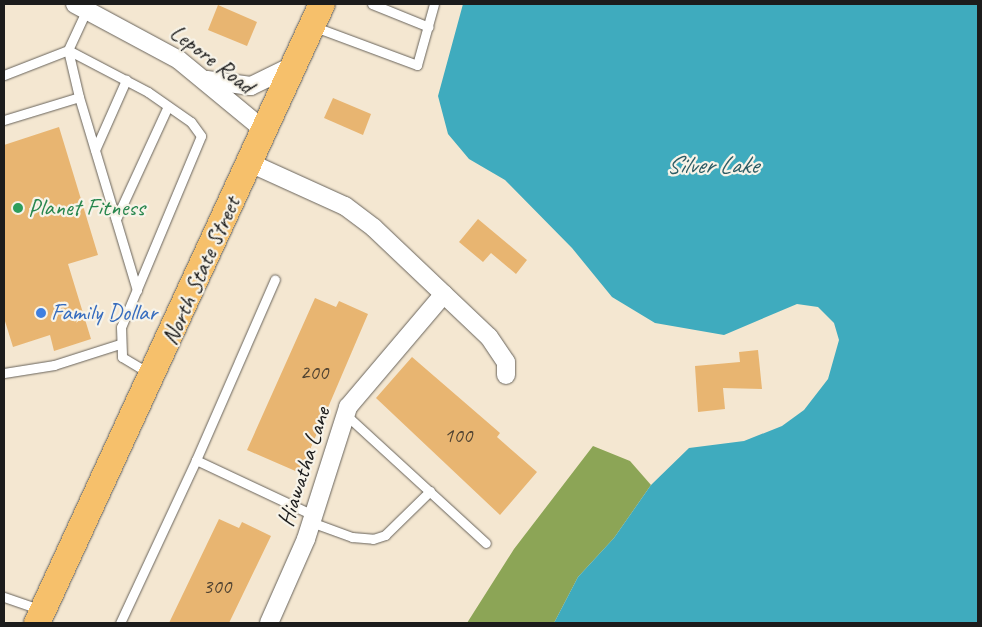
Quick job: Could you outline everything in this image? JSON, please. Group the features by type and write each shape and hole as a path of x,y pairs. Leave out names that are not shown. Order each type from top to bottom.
{"main road":[{"name":"North State Street","path":"45,612 317,15"}],"street":[{"name":"Lepore Road","path":"79,5 151,42 206,80 264,130"},
{"path":"206,80 251,86 295,64"},
{"path":"250,163 346,206 489,336 506,362 506,375"},
{"name":"Hiawatha Lane","path":"269,623 312,518 345,414 366,381 444,294"}],"lane":[{"path":"372,4 429,27"},
{"path":"317,15 417,65 434,4"},
{"path":"79,5 68,50 79,97 137,290"},
{"path":"4,75 68,50 126,80 168,106 191,122 201,136 201,145 121,327 120,344 122,357 154,376"},
{"path":"95,150 126,80"},
{"path":"4,120 79,97"},
{"path":"116,220 168,106"},
{"path":"120,623 196,460 275,278"},
{"path":"4,373 54,365 120,344"},
{"path":"345,414 486,543"},
{"path":"196,460 352,537 373,539 385,535 430,490"},
{"path":"4,597 45,612"}],"green space":[{"path":"593,446 630,461 651,485 614,538 578,577 554,623 467,623 514,549"}],"water":[{"name":"Silver Lake","path":"463,4 978,4 978,623 554,623 578,577 614,538 651,485 689,448 744,441 782,426 804,410 828,379 839,340 834,323 818,307 797,304 724,335 655,323 612,297 572,248 505,180 469,159 448,134 438,96"}],"building":[{"path":"218,5 257,22 247,46 208,30"},
{"path":"333,98 371,114 363,135 324,118"},
{"path":"59,127 98,255 68,264 91,339 54,351 50,335 13,347 4,318 4,145"},
{"path":"478,219 527,260 516,274 491,253 483,262 459,242"},
{"path":"315,298 336,307 339,301 368,314 300,473 247,450"},
{"path":"758,350 762,389 723,388 725,409 698,412 695,366 740,362 739,352"},
{"path":"412,357 500,433 497,437 537,472 500,515 376,398"},
{"path":"219,519 239,528 242,522 271,536 229,623 169,623"}],"place":[{"name":"Planet Fitness","path":"18,208"},
{"name":"Family Dollar","path":"41,313"}]}
